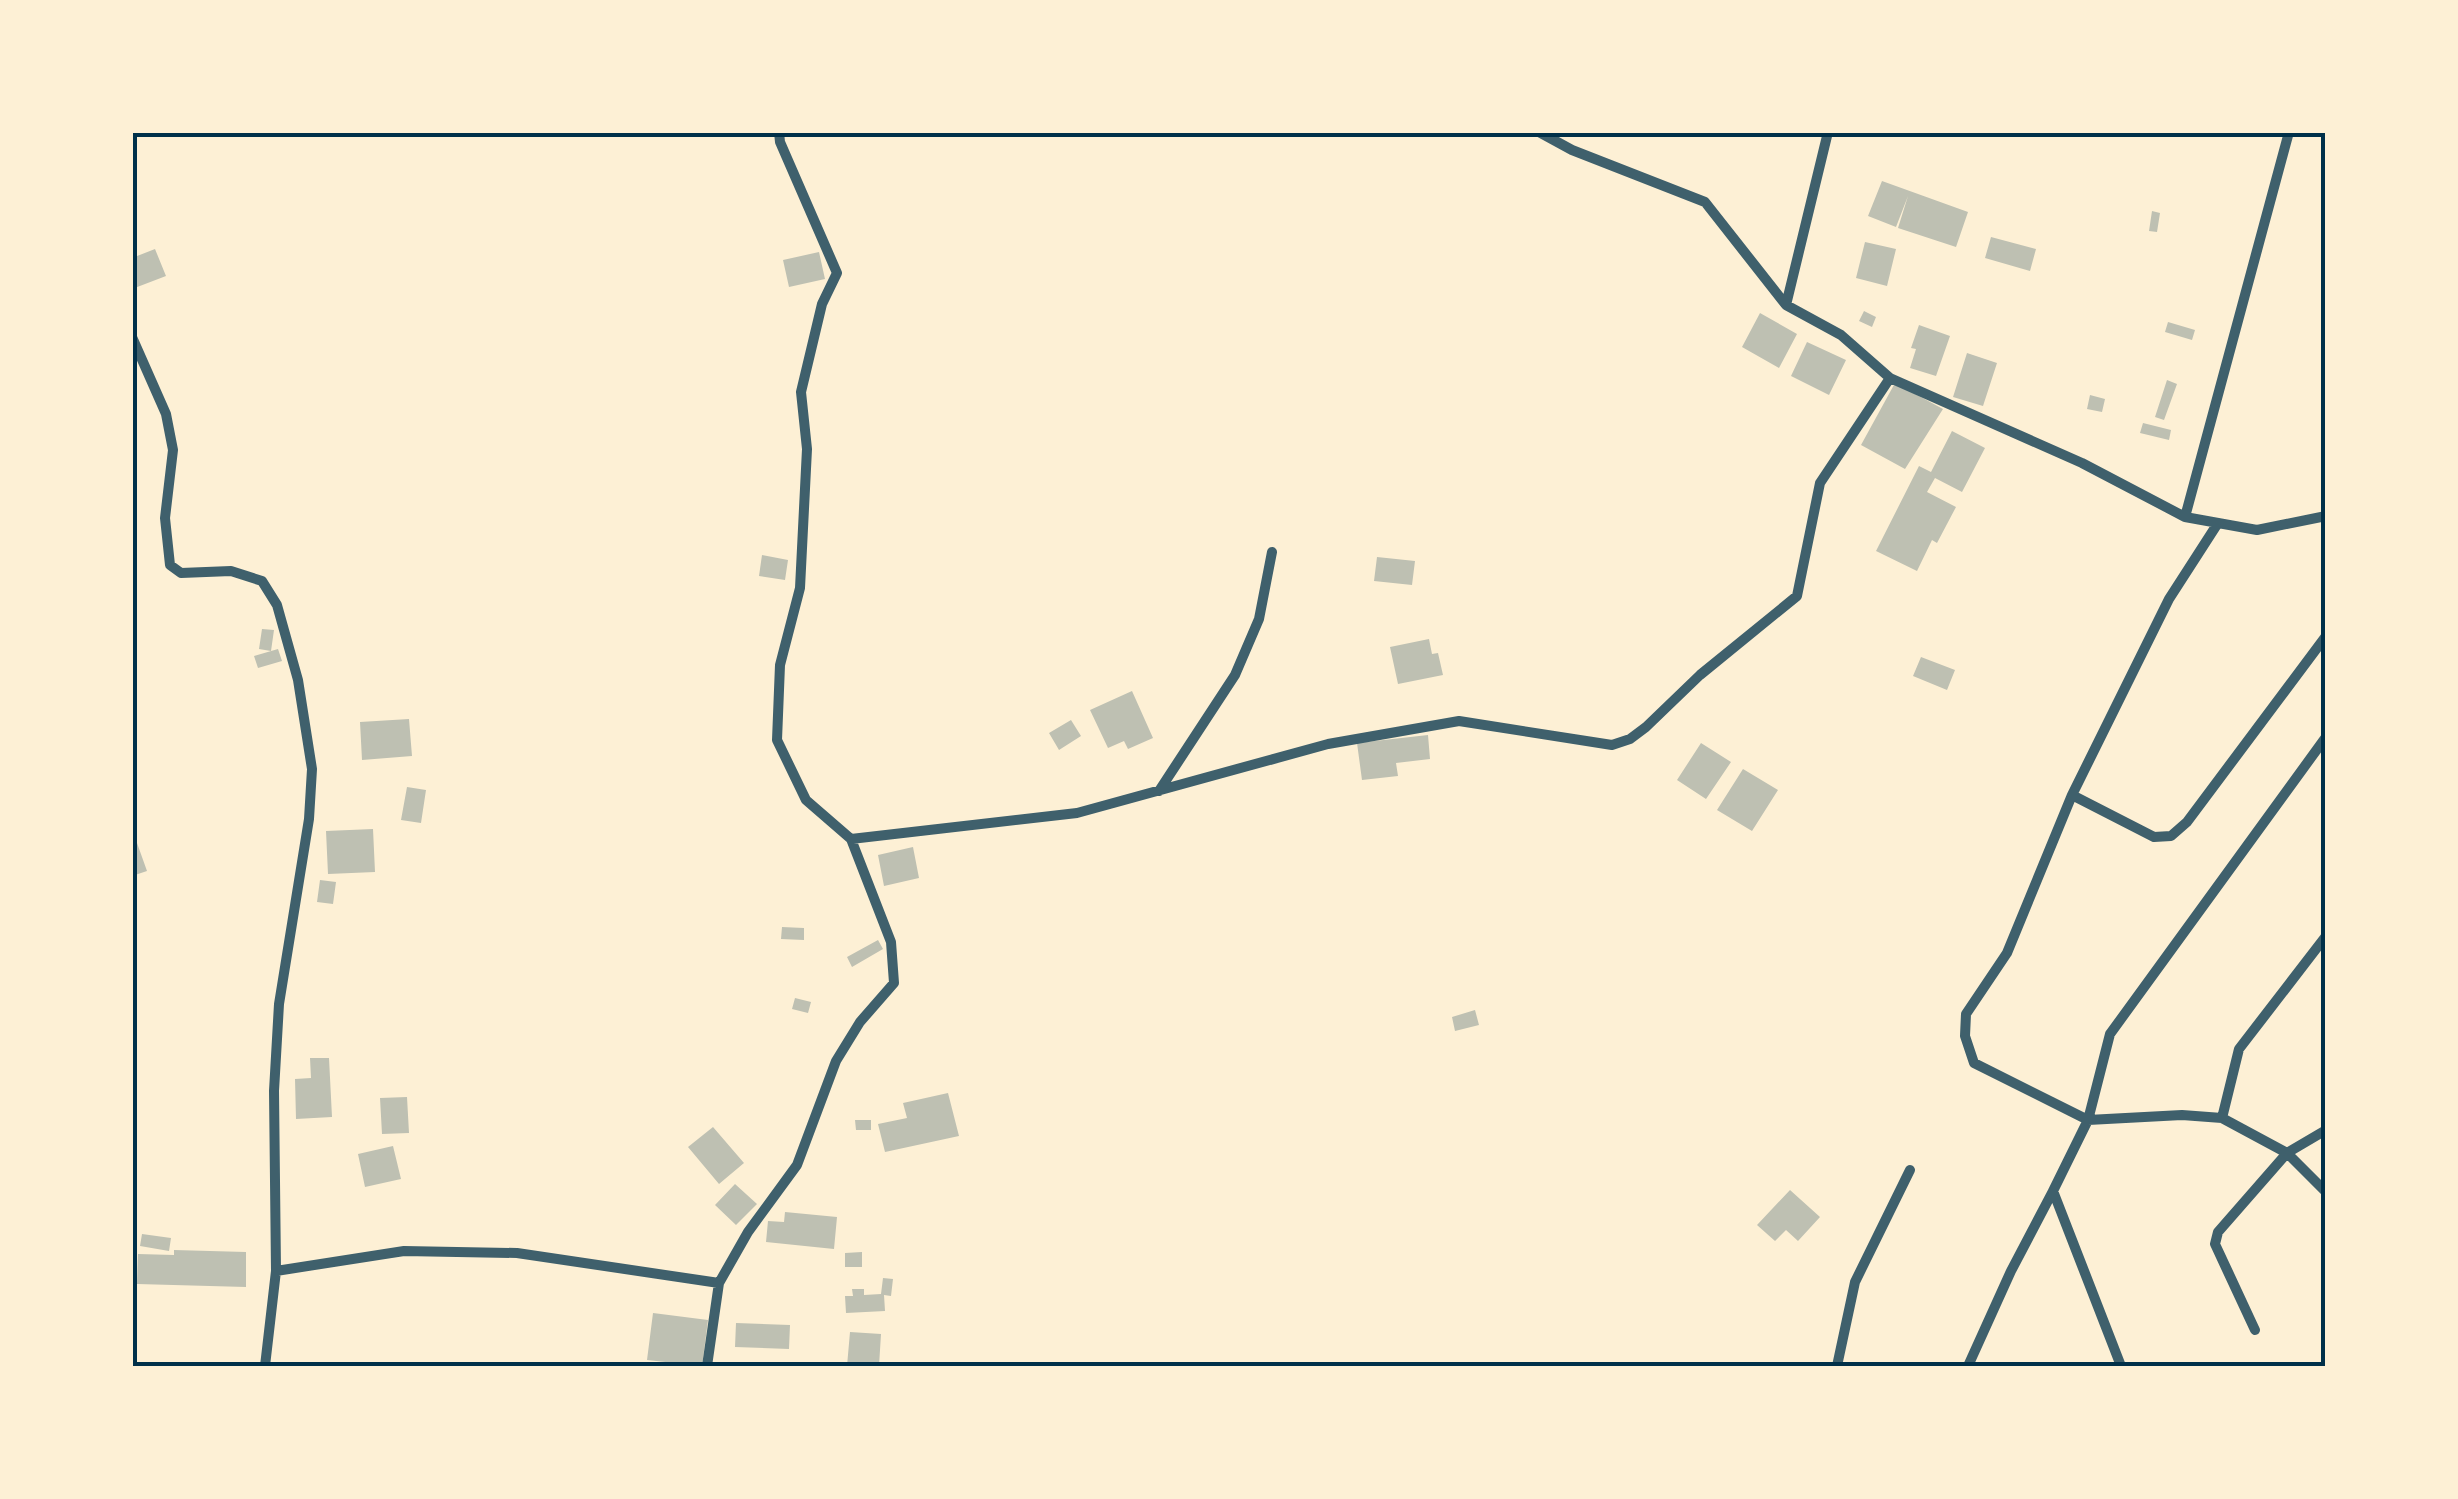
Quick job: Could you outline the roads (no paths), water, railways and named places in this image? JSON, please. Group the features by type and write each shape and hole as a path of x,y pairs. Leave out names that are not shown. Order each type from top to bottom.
{"street":[{"path":"707,1366 718,1283 748,1232 797,1165 836,1061 860,1022 894,983 891,942 851,838 806,800 777,740 780,664 800,588 807,449 801,392 822,304 836,274 779,132"},
{"path":"1539,132 1572,150 1705,202 1786,305 1841,336 1890,378 2082,463 2184,517 2257,530 2326,516"},
{"path":"1786,305 1828,132"},
{"path":"2184,517 2289,132"},
{"path":"132,337 166,414 172,450 165,518 170,564 181,573 230,571 262,581 278,605 298,680 312,769 309,820 278,1004 274,1090 276,1271 265,1366"},
{"path":"851,838 1077,813 1328,744 1458,721 1612,745 1630,739 1700,675 1797,596 1820,483 1890,378"},
{"path":"2218,523 2169,599 2072,796 2007,953 1966,1014 1965,1036 1974,1063 2088,1120 2182,1115 2222,1118 2287,1154 2326,1192"},
{"path":"1158,792 1235,675 1260,619 1272,552"},
{"path":"2072,796 2154,837 2170,836 2187,822 2326,636"},
{"path":"1968,1366 2088,1120 2110,1034 2326,737"},
{"path":"2222,1118 2239,1049 2326,936"},
{"path":"2255,1330 2215,1244 2218,1232 2287,1154 2326,1130"},
{"path":"1836,1366 1855,1282 1910,1170"},
{"path":"2053,1191 2121,1366"},
{"path":"276,1271 404,1250 516,1253 718,1283"}]}
